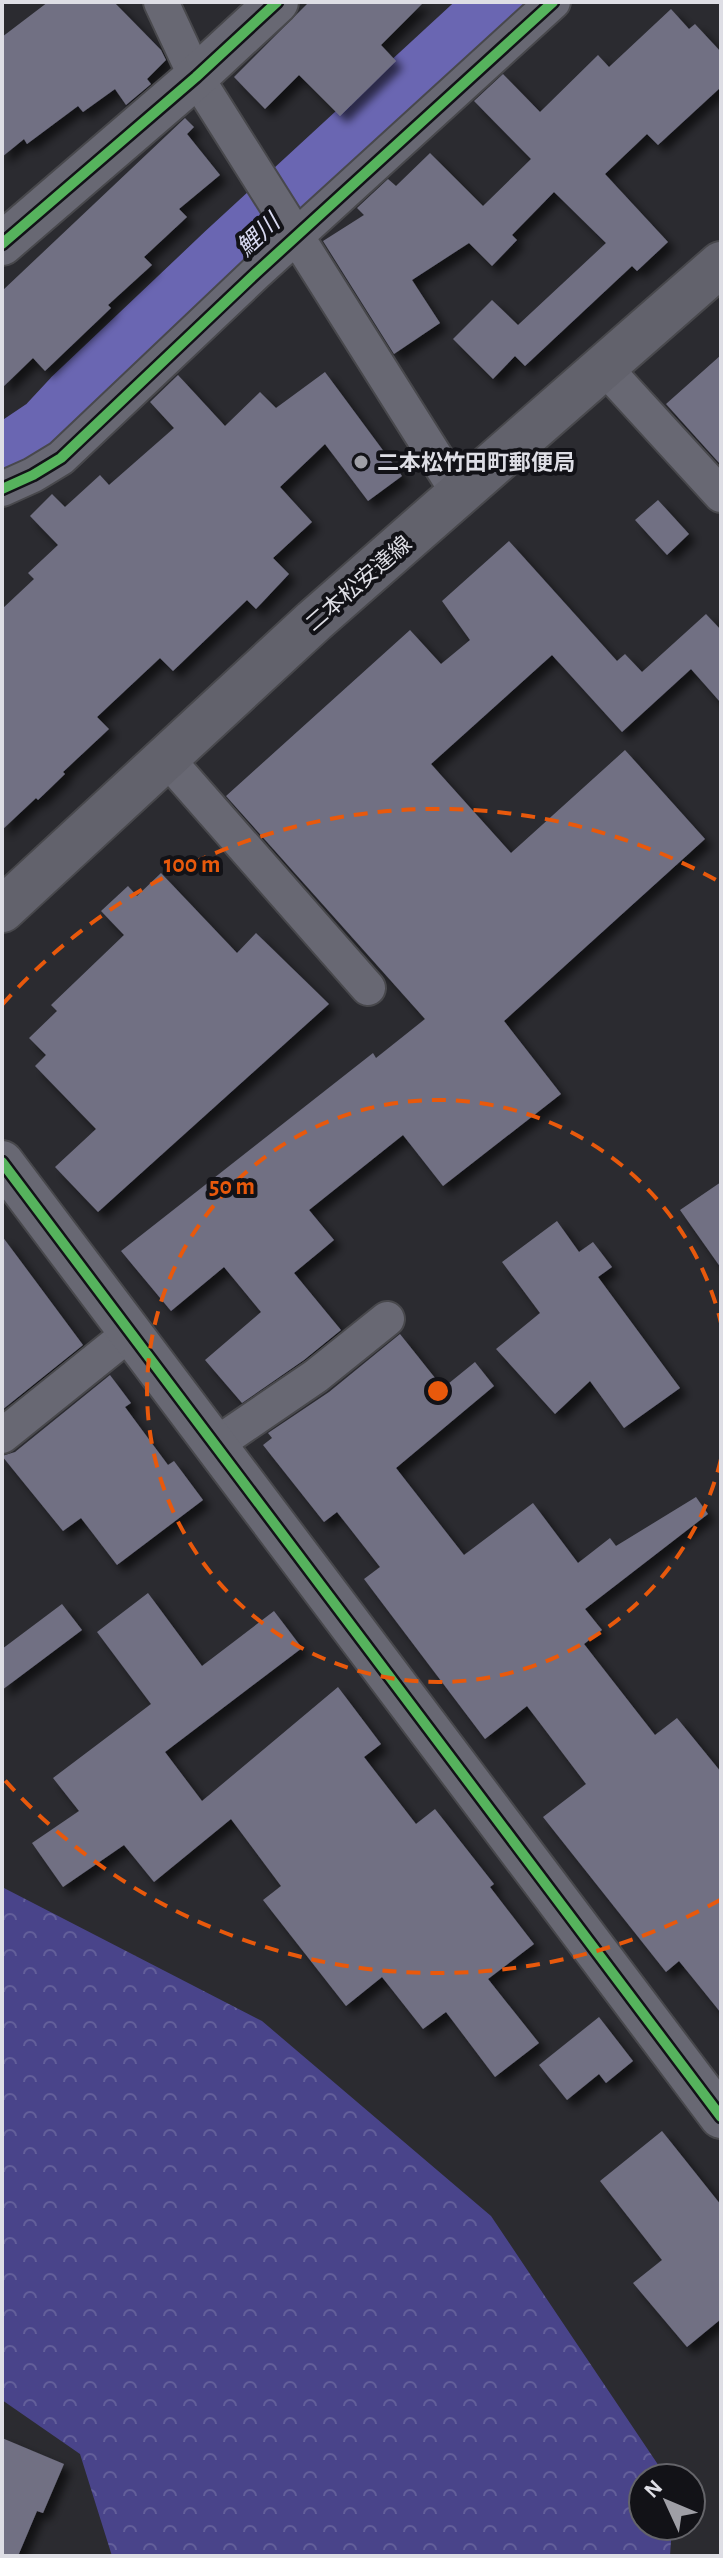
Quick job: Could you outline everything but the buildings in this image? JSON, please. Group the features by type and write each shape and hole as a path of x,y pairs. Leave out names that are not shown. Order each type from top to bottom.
{"main road":[{"name":"二本松安達線","path":"2,910 314,621 721,264"}],"street":[{"path":"161,2 196,77 459,494"},
{"path":"2,244 196,77 277,2"},
{"path":"2,489 61,458 296,233 553,2"},
{"path":"604,367 721,495"},
{"path":"167,759 368,988"},
{"path":"2,1162 721,2117"},
{"path":"215,1445 316,1376 387,1319"},
{"path":"2,1436 130,1333"}],"green space":[{"path":"2,1887 262,2021 491,2216 656,2462 627,2462 627,2542 671,2542 670,2556 112,2556 80,2454 2,2400"}],"waterway":[{"name":"鯉川","path":"2,459 12,456 49,431 229,257 506,2"}],"cycle path":[{"path":"2,244 196,77 277,2"},
{"path":"2,489 61,458 256,273 553,2"},
{"path":"2,1162 721,2117"}],"place":[{"name":"二本松竹田町郵便局","path":"361,462"}]}
